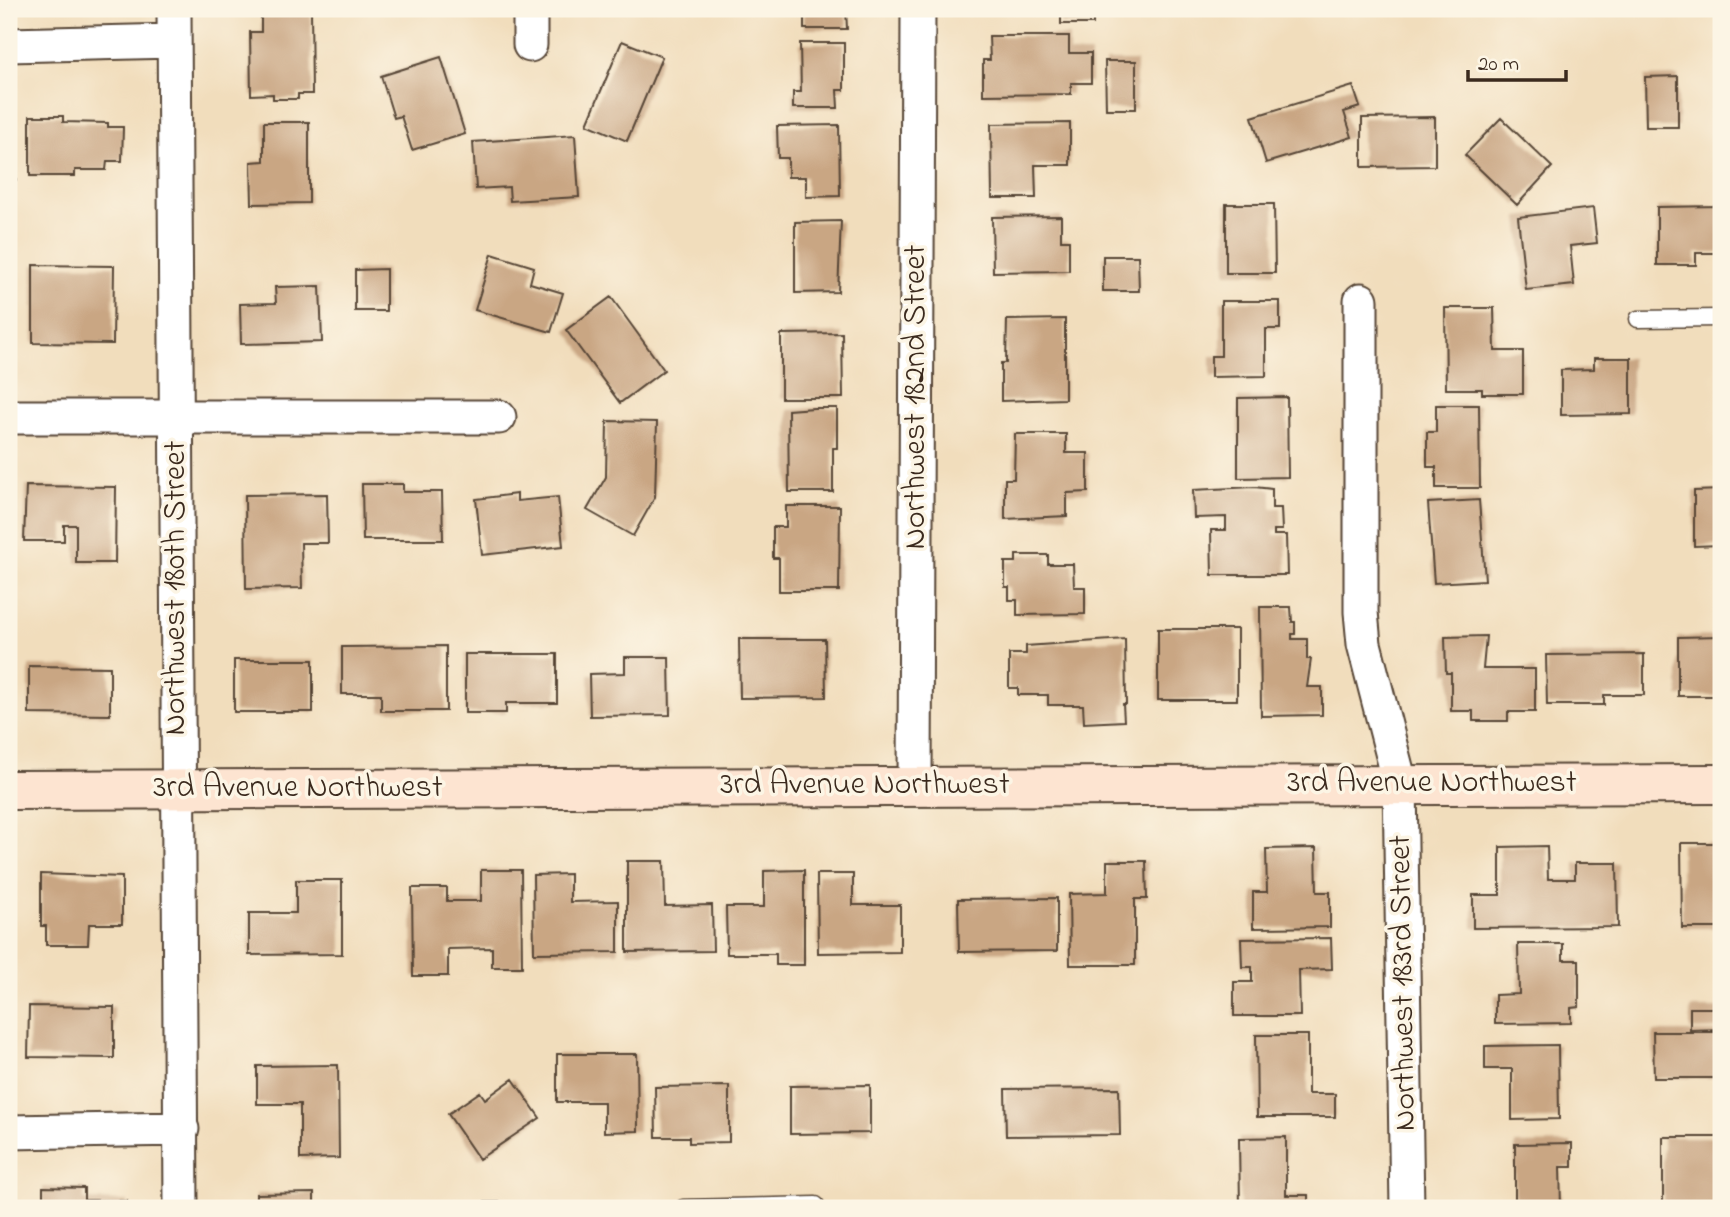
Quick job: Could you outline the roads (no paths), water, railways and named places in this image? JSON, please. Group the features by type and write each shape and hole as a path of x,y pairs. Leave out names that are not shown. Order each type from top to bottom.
{"street":[{"name":"Northwest 180th Street","path":"174,9 176,789 181,1208"},
{"path":"530,9 530,45"},
{"name":"Northwest 182nd Street","path":"915,785 918,9"},
{"path":"9,45 174,41"},
{"name":"Northwest 183rd Street","path":"1361,300 1361,612 1364,643 1400,783 1407,1208"},
{"path":"9,417 499,417"},
{"name":"3rd Avenue Northwest","path":"9,790 1400,783 1721,784"},
{"path":"9,1132 182,1129"}],"lane":[{"path":"1638,319 1721,318"},
{"path":"683,1208 816,1205"}]}
